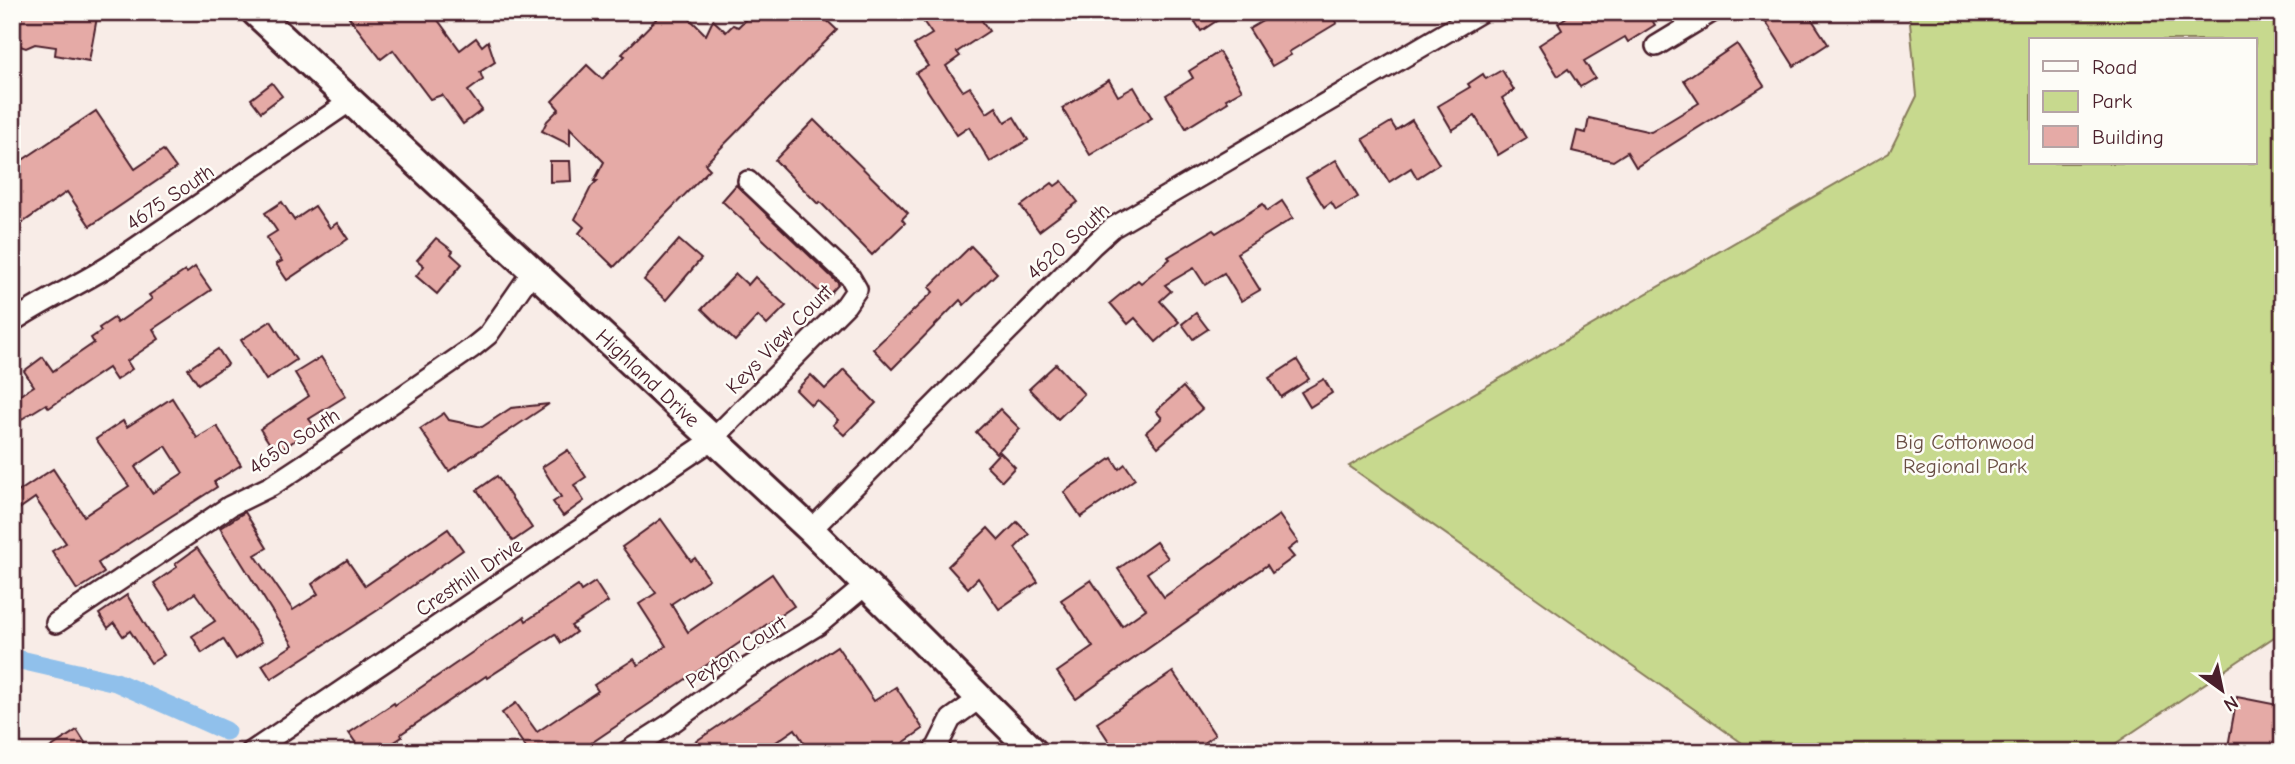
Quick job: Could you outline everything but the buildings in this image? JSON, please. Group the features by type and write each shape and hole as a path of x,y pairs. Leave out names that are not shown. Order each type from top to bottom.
{"main road":[{"name":"Highland Drive","path":"254,12 811,530 1034,752"}],"street":[{"name":"4620 South","path":"811,530 1112,228 1482,12"},
{"path":"1656,46 1692,17 1712,12"},
{"name":"4675 South","path":"12,322 47,299 109,266 349,102"},
{"name":"Keys View Court","path":"712,440 846,305 857,289 850,277 748,181"},
{"name":"4650 South","path":"56,623 230,506 271,486 294,471 472,348 488,335 533,272"},
{"name":"Cresthill Drive","path":"251,752 712,440"},
{"name":"Peyton Court","path":"626,752 673,722 744,670 818,625 866,584"},
{"path":"932,752 951,719 979,699"}],"green space":[{"name":"Big Cottonwood Regional Park","path":"1909,12 2283,12 2283,631 2103,752 1755,752 1349,466 1889,153 1917,96"}],"waterway":[{"path":"12,658 116,682 226,731"}]}
